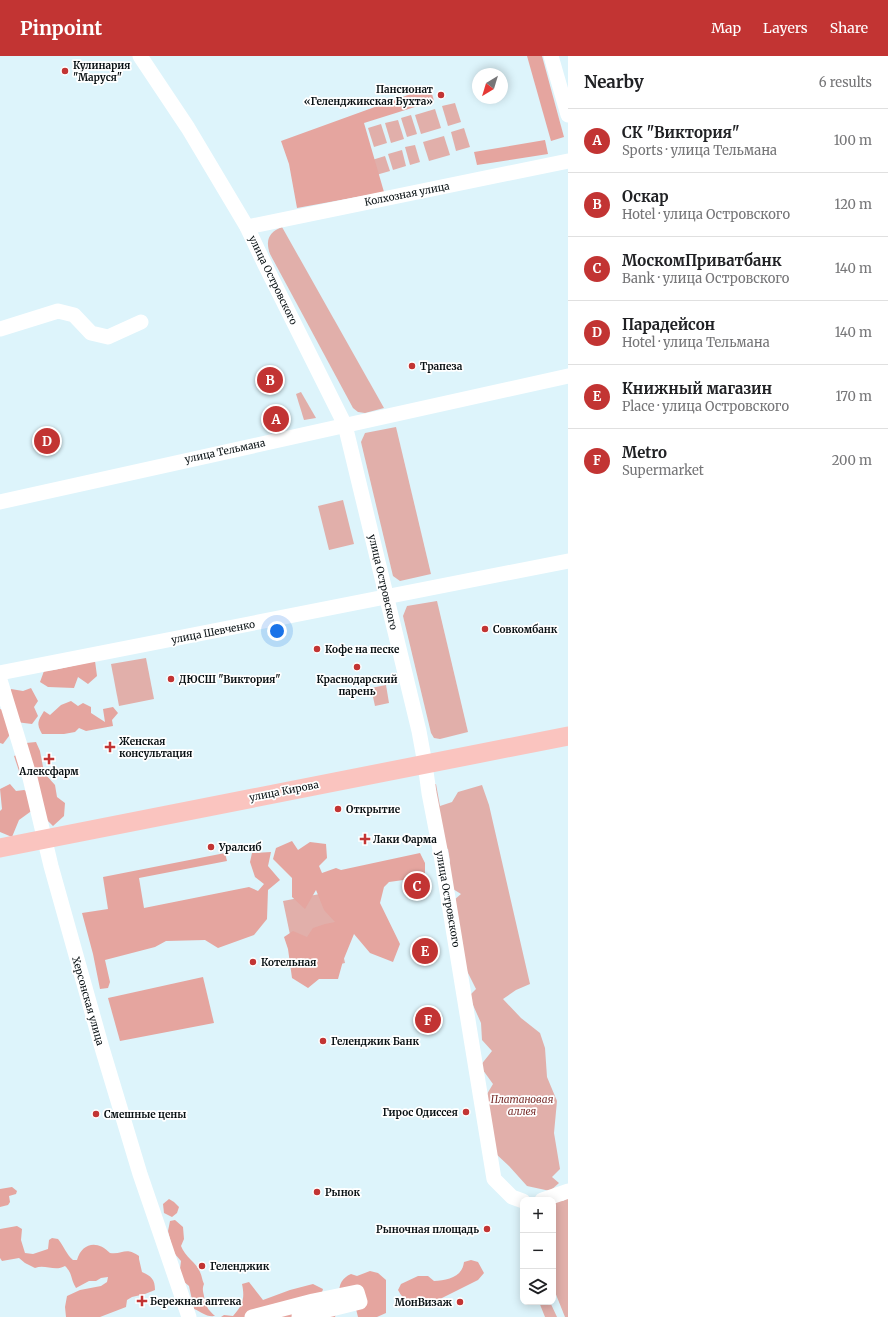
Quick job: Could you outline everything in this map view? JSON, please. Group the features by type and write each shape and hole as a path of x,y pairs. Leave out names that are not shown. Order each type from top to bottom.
{"main road":[{"name":"улица Кирова","path":"0,848 568,736"}],"street":[{"name":"улица Островского","path":"140,56 188,128 247,227 264,265 345,425 419,731 441,855 494,1180 518,1199"},
{"path":"551,56 568,116"},
{"name":"Колхозная улица","path":"247,227 568,161"},
{"path":"0,329 58,311 74,315 91,333 108,338 141,322"},
{"name":"улица Тельмана","path":"0,502 568,376"},
{"name":"улица Шевченко","path":"0,673 568,561"},
{"name":"Херсонская улица","path":"0,680 30,778 44,839 75,955 122,1116 140,1174 189,1317"},
{"path":"551,1197 568,1191"},
{"path":"252,1317 313,1301 357,1292 360,1302 299,1317"}],"green space":[{"path":"455,103 461,122 448,126 442,106"},
{"path":"435,109 441,128 421,134 415,115"},
{"path":"411,115 417,134 407,137 401,118"},
{"path":"398,120 404,139 391,143 385,123"},
{"path":"381,124 387,143 374,147 368,128"},
{"path":"464,128 470,147 456,151 451,132"},
{"path":"444,136 450,155 429,161 423,142"},
{"path":"415,145 420,162 410,165 405,147"},
{"path":"402,150 406,166 393,170 388,154"},
{"path":"385,156 390,171 376,175 372,160"},
{"path":"282,227 384,408 365,413 358,412 353,408 270,254 268,245 269,237 274,231"},
{"path":"301,392 316,418 304,420 296,394"},
{"path":"396,427 431,574 400,581 393,576 361,442 365,433"},
{"path":"343,500 354,544 329,550 318,506"},
{"path":"437,601 468,732 440,739 434,738 431,733 403,616 407,606"},
{"path":"146,658 154,699 119,706 111,664"},
{"path":"386,685 389,703 375,706 371,688"},
{"name":"Платановая аллея","path":"436,784 440,806 452,802 458,792 482,785 489,805 530,984 516,990 503,999 521,1018 540,1033 545,1048 547,1077 557,1101 554,1133 560,1169 552,1177 559,1183 550,1191 527,1186 495,1153 487,1094 493,1084 480,1066 492,1051 482,1040 481,1023 469,996 476,989 464,965 454,900 461,894 440,881 450,861 448,849 434,845 422,788"},
{"path":"330,892 345,963 298,973 283,901"},
{"path":"568,1198 568,1317 565,1317 556,1294 556,1200 563,1201"},
{"path":"540,1305 551,1305 557,1317 545,1317"}],"shaded area":[{"path":"527,56 542,56 564,137 551,141"},
{"path":"430,87 434,101 364,123 384,192 297,208 289,164 281,141"},
{"path":"545,140 548,154 477,165 474,152"},
{"path":"95,661 97,676 88,684 78,677 74,688 48,687 40,682 44,671"},
{"path":"31,688 38,701 34,707 38,716 32,724 16,722 8,694 11,689 23,691"},
{"path":"71,701 78,706 83,703 91,707 91,713 105,722 103,709 113,707 118,713 112,720 113,726 86,731 79,728 75,732 64,734 42,734 38,722 44,711 50,715 61,705"},
{"path":"0,709 4,710 12,732 3,744 0,743"},
{"path":"36,742 40,751 46,775 55,785 57,797 65,803 64,816 53,826 47,820 41,804 19,820 12,837 0,832 0,811 2,809 0,789 10,784 16,791 24,790 29,792 29,768 19,771 14,756 25,751 26,743"},
{"path":"292,841 298,850 310,842 326,844 327,858 319,866 322,873 336,868 341,870 420,853 425,863 425,877 389,882 384,887 380,903 400,944 393,962 370,953 354,934 343,961 338,979 319,979 308,988 292,978 288,949 284,937 293,931 307,937 313,928 335,922 324,910 316,890 305,909 292,897 292,878 273,859 276,848"},
{"path":"271,852 268,866 280,880 268,890 267,919 254,935 218,948 205,940 166,941 155,947 105,960 110,982 108,988 100,989 93,954 82,913 108,909 103,877 225,853 227,861 139,878 144,908 249,887 258,891 264,884 255,877 250,862 252,853"},
{"path":"203,977 214,1023 120,1041 108,998"},
{"path":"12,1187 17,1191 16,1194 9,1196 10,1202 8,1205 0,1207 0,1189"},
{"path":"169,1199 179,1207 177,1213 172,1217 164,1213 163,1204"},
{"path":"175,1220 183,1227 184,1239 181,1246 200,1272 204,1284 203,1290 206,1305 215,1316 206,1315 194,1309 189,1286 183,1281 180,1269 181,1261 174,1253 168,1231 170,1221"},
{"path":"17,1226 22,1229 21,1240 25,1253 33,1254 48,1249 49,1240 52,1238 58,1239 73,1260 77,1260 83,1249 86,1246 91,1245 100,1246 110,1253 127,1251 134,1253 139,1256 142,1272 153,1281 155,1290 132,1297 127,1300 126,1307 100,1317 66,1317 65,1307 67,1296 80,1290 101,1286 107,1282 108,1277 101,1278 96,1281 89,1281 76,1288 69,1271 65,1266 61,1268 35,1268 19,1258 2,1261 0,1258 0,1229"},
{"path":"471,1260 478,1262 484,1273 478,1280 440,1299 426,1303 411,1302 407,1301 398,1290 401,1284 418,1276 428,1276 434,1281 449,1279 460,1272 464,1262"},
{"path":"370,1271 378,1273 386,1280 386,1313 377,1317 358,1317 356,1309 339,1294 340,1287 343,1279 351,1274 357,1276"},
{"path":"249,1282 263,1300 290,1290 313,1284 323,1289 320,1299 336,1314 335,1317 221,1317 224,1315 233,1316 241,1305 243,1297 242,1284"}],"place":[{"name":"Кулинария \"Маруся\"","path":"65,71"},
{"name":"Пансионат «Геленджикская Бухта»","path":"441,95"},
{"name":"Трапеза","path":"412,366"},
{"name":"Оскар","path":"270,380"},
{"name":"СК \"Виктория\"","path":"276,419"},
{"name":"Парадейсон","path":"47,441"},
{"name":"Совкомбанк","path":"485,629"},
{"name":"Кофе на песке","path":"317,649"},
{"name":"Краснодарский парень","path":"357,667"},
{"name":"ДЮСШ \"Виктория\"","path":"171,679"},
{"name":"Женская консультация","path":"110,747"},
{"name":"Алексфарм","path":"49,759"},
{"name":"Открытие","path":"338,809"},
{"name":"Лаки Фарма","path":"365,839"},
{"name":"Уралсиб","path":"211,847"},
{"name":"МоскомПриватбанк","path":"417,886"},
{"name":"Книжный магазин","path":"425,951"},
{"name":"Котельная","path":"253,962"},
{"name":"Metro","path":"428,1020"},
{"name":"Геленджик Банк","path":"323,1041"},
{"name":"Гирос Одиссея","path":"466,1112"},
{"name":"Смешные цены","path":"96,1114"},
{"name":"Рынок","path":"317,1192"},
{"name":"Рыночная площадь","path":"487,1229"},
{"name":"Геленджик","path":"202,1266"},
{"name":"Бережная аптека","path":"142,1301"},
{"name":"МонВизаж","path":"460,1302"}]}
